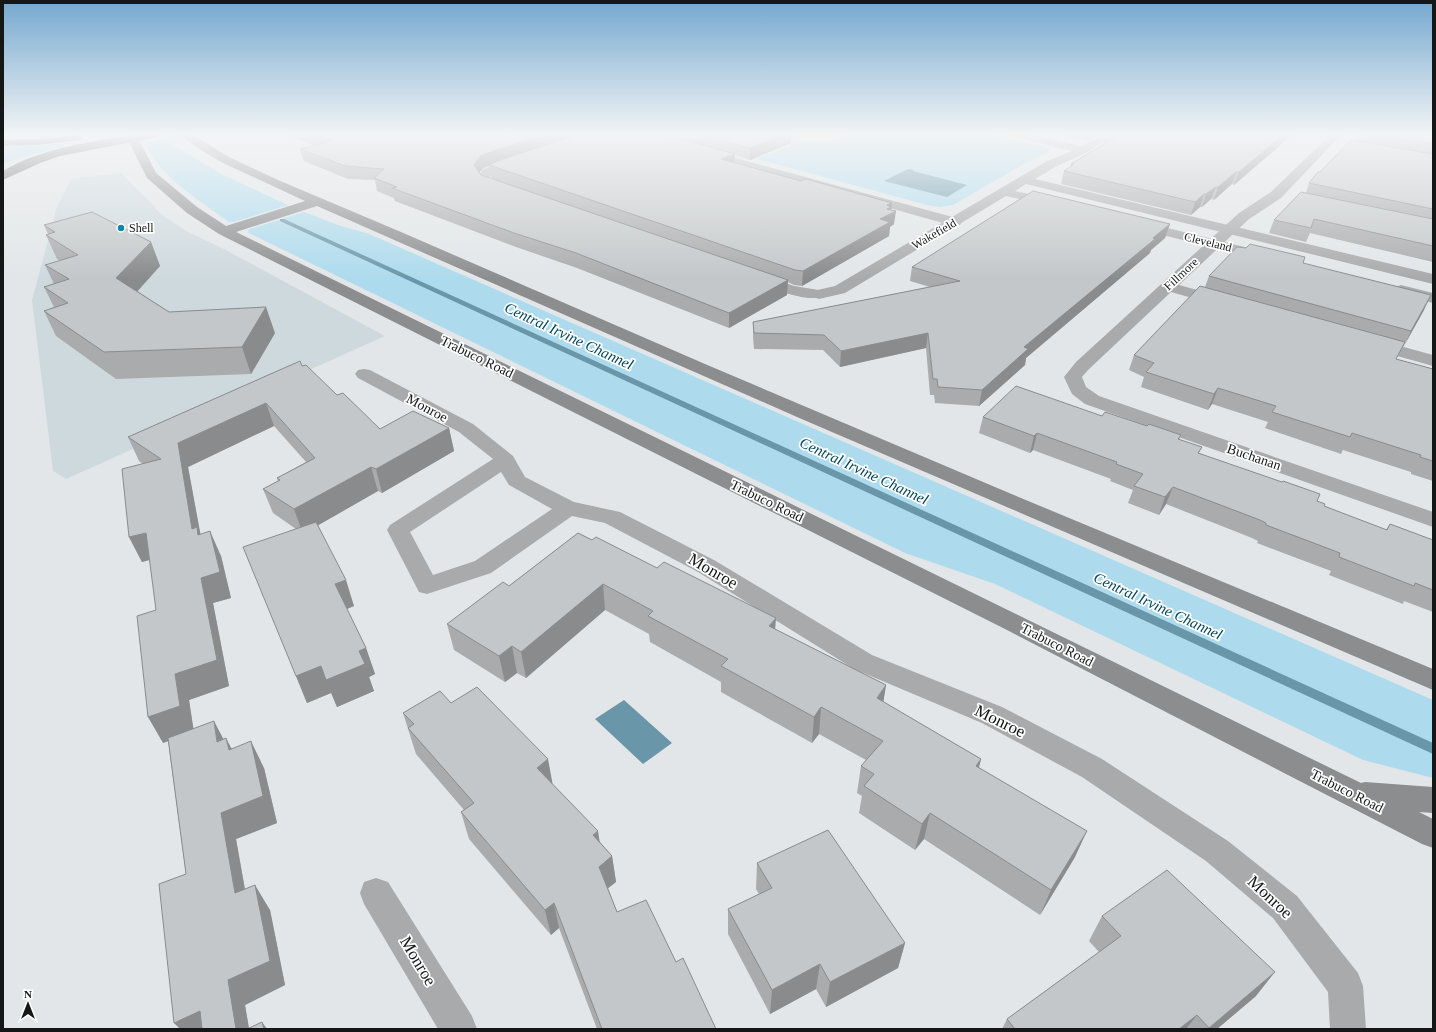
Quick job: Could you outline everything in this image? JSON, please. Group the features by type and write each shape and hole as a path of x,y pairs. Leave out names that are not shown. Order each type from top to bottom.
{"main road":[{"name":"Trabuco Road","path":"159,182 192,210 224,231 1007,619 1433,834"},
{"path":"272,182 926,467 1433,680"},
{"path":"224,231 317,202"},
{"path":"1355,795 1433,800"}],"street":[{"path":"486,182 521,195"},
{"path":"811,182 955,222"},
{"name":"Wakefield","path":"750,276 791,290 819,294 840,290 1022,182"},
{"name":"Cleveland","path":"1034,182 1433,279"},
{"name":"Fillmore","path":"1078,390 1073,377 1082,366 1244,216 1276,194 1289,182"},
{"path":"1006,192 1067,207"},
{"path":"1276,194 1291,198"},
{"name":"Cleveland","path":"1129,222 1274,259"},
{"path":"1167,286 1236,306"},
{"path":"1388,287 1433,298"},
{"path":"1357,340 1433,361"},
{"name":"Monroe","path":"364,374 466,428 506,460 516,481 568,508 612,517 706,566 863,662 992,715 1092,768 1210,846 1285,907 1345,986 1348,1029"},
{"name":"Buchanan","path":"1078,390 1092,400 1118,410 1433,520"},
{"path":"506,460 398,530 427,586 483,567 568,508"},
{"name":"Monroe","path":"376,893 459,1029"}],"shaded area":[{"path":"69,182 130,182 162,215 186,231 224,249 385,336 66,479 53,471 32,300 57,207"},
{"path":"176,182 239,182 288,205 234,222 229,222 193,197"},
{"path":"843,182 993,182 953,205 939,207"},
{"path":"889,182 956,182 967,185 947,197"},
{"path":"304,212 338,225 369,234 1433,700 1433,778 1363,760 995,584 905,553 247,232 250,229"},
{"path":"624,700 672,743 643,764 595,719"}],"building":[{"path":"385,182 502,182 788,280 729,313 576,253 514,233 392,188 397,187"},
{"path":"539,182 817,182 892,203 887,205 891,207 887,209 896,211 880,219 890,222 803,271 795,270"},
{"path":"1111,182 1224,182 1204,194 1195,202"},
{"path":"1433,182 1433,209 1309,183"},
{"path":"1033,191 1170,224 1153,238 1155,239 1024,347 1028,349 982,390 938,387 937,379 933,379 928,333 841,351 824,335 754,333 753,322 960,281 912,267"},
{"path":"1301,192 1433,219 1433,246 1314,219 1311,228 1274,220"},
{"path":"92,212 151,242 116,278 169,312 266,307 242,347 104,352 44,311 68,303 44,287 69,279 45,265 78,255 46,235 55,232 44,225"},
{"path":"1250,244 1305,257 1303,263 1431,295 1411,331 1209,276 1237,247 1246,248"},
{"path":"1200,286 1405,342 1396,359 1433,369 1433,461 1420,457 1421,455 1352,433 1350,437 1272,412 1276,406 1218,388 1214,394 1146,372 1154,363 1134,355"},
{"path":"300,361 302,366 306,365 337,395 343,393 380,429 413,411 449,428 376,469 371,467 294,509 263,489 280,480 277,478 315,458 266,403 178,443 192,529 197,527 198,535 210,531 220,572 201,578 217,660 175,674 180,706 148,717 137,616 156,610 146,533 129,537 122,469 161,459 128,437"},
{"path":"1016,386 1102,416 1105,412 1147,426 1149,424 1181,435 1178,439 1202,447 1198,453 1320,494 1317,501 1325,504 1324,506 1387,530 1390,524 1433,540 1433,590 1415,583 1414,586 1339,557 1340,553 1266,525 1266,523 1260,520 1173,487 1165,497 1134,486 1143,474 1116,464 1117,462 1037,433 1034,436 983,417"},
{"path":"316,522 346,580 335,584 366,648 359,651 365,664 326,680 321,666 296,676 243,547"},
{"path":"578,533 592,540 596,537 657,568 664,562 776,618 769,626 886,685 877,698 981,759 976,766 1087,831 1051,890 930,813 922,824 864,786 874,774 861,766 883,741 821,707 814,717 721,666 728,659 648,616 653,611 603,584 521,652 512,646 499,656 447,624 503,582 509,586"},
{"path":"477,687 548,759 537,768 598,831 593,835 612,856 599,867 617,912 646,900 676,962 683,958 716,1029 602,1029 554,903 545,910 461,812 474,803 408,728 414,724 403,713 440,691 451,703"},
{"path":"214,721 217,742 226,738 229,750 251,741 263,796 221,813 235,893 255,885 270,961 228,980 236,1029 202,1029 200,1011 174,1023 159,884 186,874 168,738"},
{"path":"828,830 905,943 830,982 820,964 772,990 728,909 772,888 757,863"},
{"path":"1167,870 1275,972 1209,1028 1197,1015 1179,1029 1015,1029 1007,1019 1121,936 1102,916"},
{"path":"262,1022 264,1029 247,1029"}],"waterway":[{"name":"Central Irvine Channel","path":"282,220 1433,749"}],"place":[{"name":"Shell","path":"121,228"}]}
